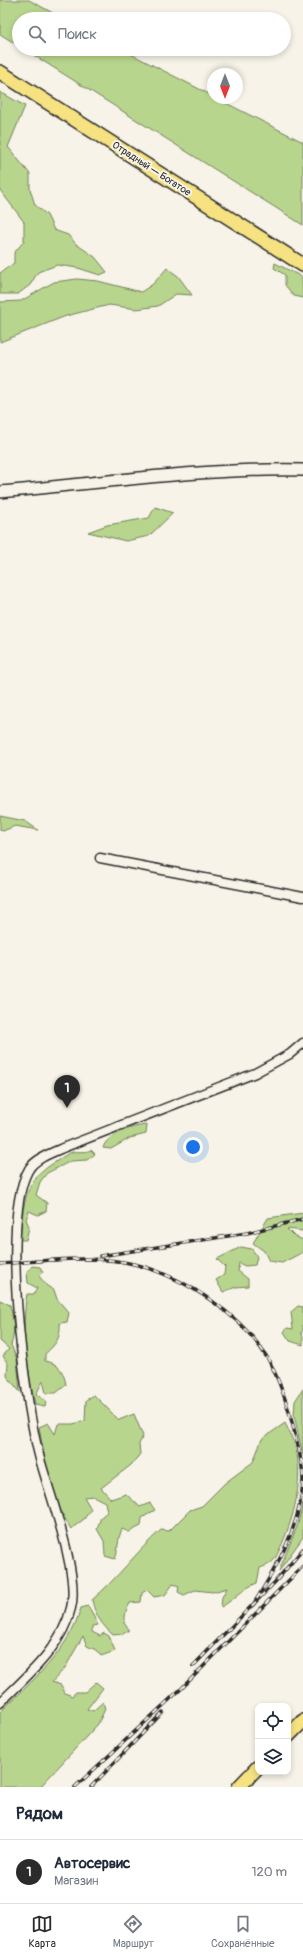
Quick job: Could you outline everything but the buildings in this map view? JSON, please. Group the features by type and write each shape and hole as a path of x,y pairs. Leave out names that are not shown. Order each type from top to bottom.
{"main road":[{"name":"Отрадный — Богатое","path":"0,72 303,265"},
{"path":"291,1733 303,1721"},
{"path":"239,1787 255,1770"}],"street":[{"path":"0,492 235,470 303,470"},
{"path":"100,858 303,897"},
{"path":"0,1703 34,1669 59,1637 67,1621 74,1596 72,1575 40,1457 26,1395 12,1263 14,1221 17,1198 22,1180 30,1167 44,1157 255,1073 290,1054 303,1043"}],"green space":[{"path":"0,0 29,0 51,12 12,12 12,42 0,34"},
{"path":"35,56 135,56 207,93 207,104 228,104 303,142 303,225"},
{"path":"0,92 25,106 8,147 30,174 30,189 35,205 47,215 54,230 68,235 76,244 95,257 107,272 100,275 78,268 57,265 38,272 30,285 18,294 0,294 0,273 14,263 14,253 24,241 24,222 0,190"},
{"path":"275,263 302,277 303,298 294,296 285,285 285,275 274,268"},
{"path":"167,268 178,276 192,295 176,294 158,306 137,309 109,305 66,316 0,342 0,302 21,301 54,282 77,279 98,281 141,292 153,284"},
{"path":"155,507 173,513 149,536 126,541 88,532 107,525 149,518"},
{"path":"0,816 25,821 38,830 15,826 3,831 0,830"},
{"path":"147,1125 146,1134 130,1138 111,1149 103,1148 105,1143 115,1135 128,1129"},
{"path":"91,1150 95,1154 87,1160 71,1161 47,1173 40,1182 36,1195 47,1203 46,1211 38,1215 29,1211 26,1219 29,1227 26,1240 20,1240 24,1204 31,1185 37,1177 69,1153"},
{"path":"303,1213 303,1231 287,1229 294,1236 303,1240 303,1252 282,1263 269,1261 264,1251 253,1243 268,1218"},
{"path":"241,1247 252,1249 257,1257 255,1265 245,1266 239,1263 238,1271 248,1279 248,1286 236,1287 223,1292 216,1280 224,1275 225,1267 217,1259"},
{"path":"32,1266 40,1267 43,1272 39,1276 47,1286 54,1290 57,1299 69,1313 67,1322 60,1323 59,1337 45,1354 45,1361 54,1364 60,1369 64,1376 66,1385 56,1393 46,1393 43,1381 36,1394 46,1401 45,1407 35,1405 26,1350 24,1321 27,1294 34,1294 37,1288 28,1283 27,1272"},
{"path":"0,1300 10,1305 14,1330 11,1345 17,1359 20,1392 7,1376 8,1364 3,1356 9,1349 0,1341"},
{"path":"298,1306 303,1307 303,1330 301,1333 303,1336 303,1345 290,1341 284,1332 287,1328 293,1329 291,1312"},
{"path":"303,1389 303,1455 294,1415 295,1401"},
{"path":"94,1395 119,1420 134,1414 143,1436 139,1444 140,1454 131,1465 101,1488 111,1499 126,1494 140,1507 150,1503 155,1510 142,1518 141,1526 129,1532 122,1529 115,1559 105,1556 104,1541 97,1529 101,1517 107,1512 105,1502 93,1496 84,1497 91,1509 84,1519 71,1529 64,1518 50,1480 39,1427 48,1423 55,1434 58,1424 73,1424 85,1421 86,1400"},
{"path":"285,1423 297,1455 298,1489 296,1501 290,1523 279,1552 271,1563 260,1568 257,1583 247,1588 221,1607 222,1597 227,1588 213,1592 195,1590 184,1595 178,1592 179,1586 173,1584 165,1595 154,1597 147,1590 142,1593 141,1602 130,1603 126,1611 124,1623 129,1630 123,1634 113,1635 100,1619 92,1600 161,1530 169,1531 190,1510 202,1506 225,1483 253,1462 262,1439"},
{"path":"303,1503 303,1537 279,1571 298,1524"},
{"path":"88,1606 98,1625 92,1626 92,1632 100,1636 104,1633 109,1636 115,1651 101,1656 96,1650 87,1646 83,1636 65,1668 52,1682 61,1685 65,1693 72,1696 76,1692 85,1692 96,1682 103,1688 87,1709 93,1711 103,1702 105,1709 98,1724 40,1787 0,1787 0,1712 48,1665 67,1638 75,1624 81,1608"}],"railway":[{"path":"100,1256 247,1233 303,1219"},
{"path":"0,1264 87,1259 138,1265 175,1279 194,1289 229,1314 257,1343 268,1359 280,1385 292,1421 300,1455 303,1480 298,1514 286,1546 253,1605"},
{"path":"193,1666 275,1582 303,1549"},
{"path":"75,1787 182,1688 303,1566"},
{"path":"91,1787 163,1712"}],"place":[{"name":"Автосервис","path":"67,1108"}]}
